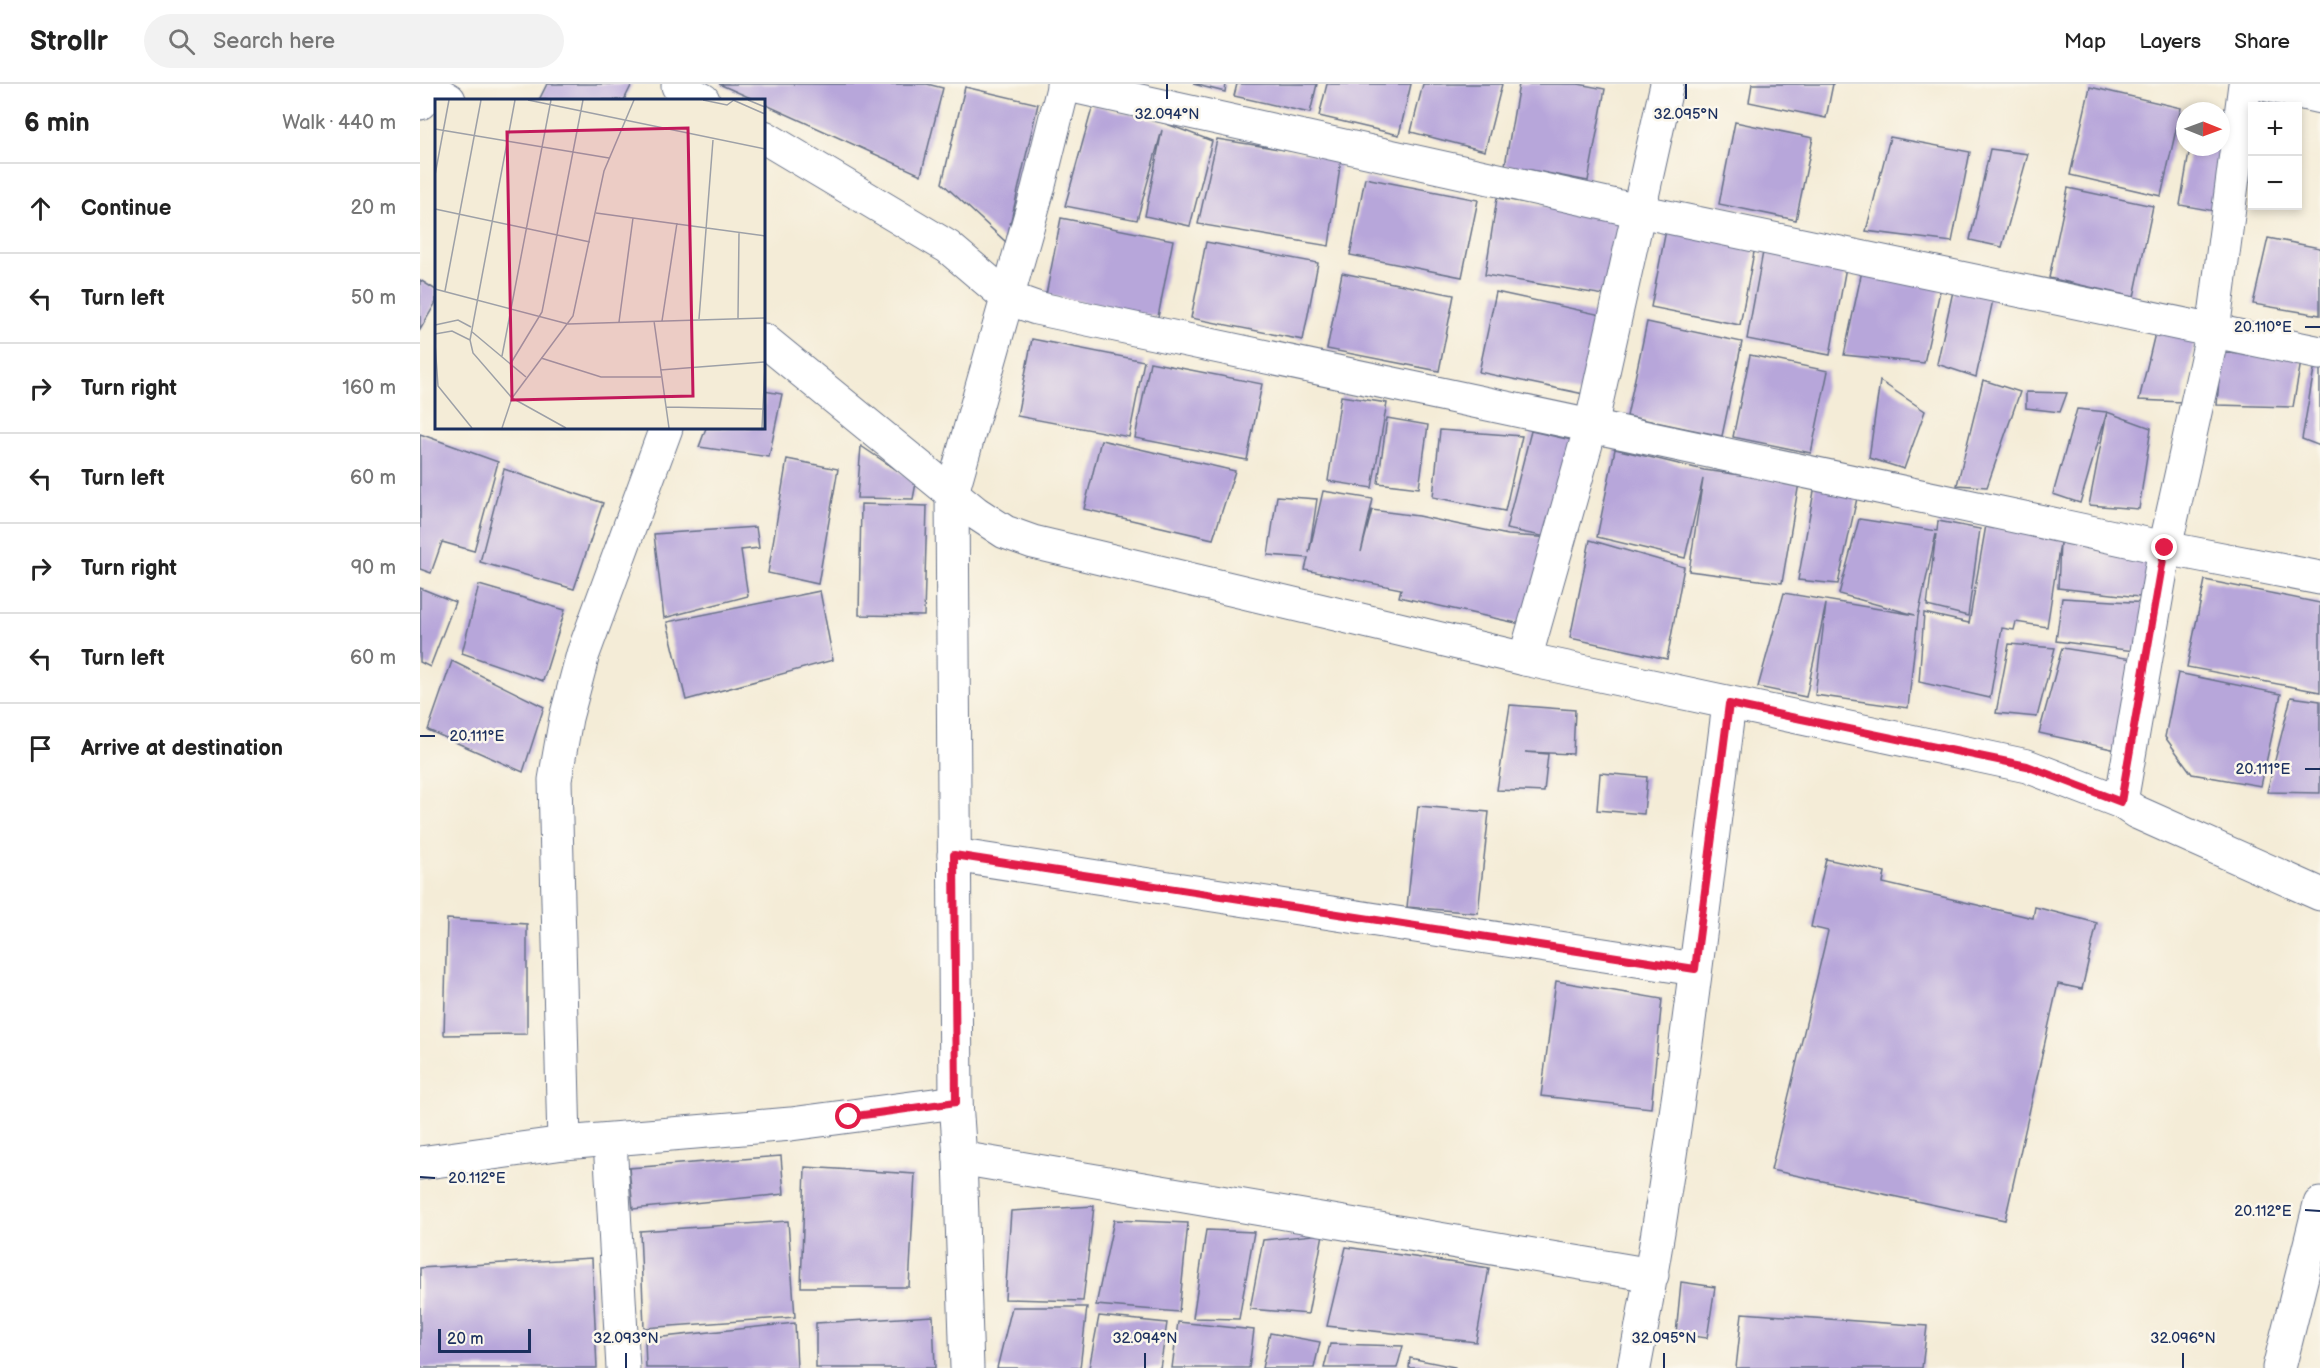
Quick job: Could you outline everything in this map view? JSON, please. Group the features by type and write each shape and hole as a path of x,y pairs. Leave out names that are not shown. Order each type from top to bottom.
{"street":[{"path":"967,1368 956,1102 952,493 1008,298 1064,84 1639,211 2320,353"},
{"path":"1525,658 1591,426 1667,84"},
{"path":"2121,802 2165,548 2213,331 2245,84"},
{"path":"2263,84 2320,97"},
{"path":"765,138 948,247 1008,298 1035,308 2165,548 2320,578"},
{"path":"765,341 976,513 1005,532 1033,542 1729,704 2027,766 2121,802 2136,812 2320,894"},
{"path":"564,1143 555,780 566,718 583,654 666,429"},
{"path":"1634,1368 1652,1275 1729,704"},
{"path":"954,855 1695,969"},
{"path":"420,1163 564,1143 610,1141 814,1121 956,1102"},
{"path":"610,1141 623,1368"},
{"path":"960,1158 1652,1275"},
{"path":"2279,1368 2320,1204"}],"building":[{"path":"547,84 632,84 624,99 540,99"},
{"path":"719,84 927,84 943,88 921,175 765,104 765,99 753,99"},
{"path":"1193,84 1226,84 1225,92"},
{"path":"1237,84 1317,84 1310,113 1234,96"},
{"path":"1327,84 1411,84 1399,135 1319,116"},
{"path":"1423,84 1502,84 1485,151 1411,132"},
{"path":"1519,84 1578,84 1605,89 1588,181 1505,165"},
{"path":"1752,84 1833,84 1826,118 1749,102"},
{"path":"965,87 1038,104 1006,242 942,183"},
{"path":"2090,87 2176,107 2176,130 2161,196 2070,175"},
{"path":"1093,105 1164,123 1212,141 1190,226 1145,216 1162,130 1137,220 1065,206"},
{"path":"1735,122 1813,138 1796,220 1719,204"},
{"path":"1890,137 1970,152 1952,242 1866,231"},
{"path":"1217,139 1341,159 1329,246 1198,224"},
{"path":"1990,149 2028,154 2002,247 1970,240"},
{"path":"2188,156 2223,156 2214,211 2180,205"},
{"path":"1365,178 1478,200 1462,277 1350,255"},
{"path":"2068,188 2153,206 2134,297 2049,278"},
{"path":"1497,198 1623,219 1610,296 1485,275"},
{"path":"1061,218 1173,240 1158,317 1046,295"},
{"path":"1666,230 1755,247 1740,325 1651,307"},
{"path":"2268,238 2320,248 2320,315 2253,304"},
{"path":"1206,242 1318,263 1303,340 1191,318"},
{"path":"1763,252 1846,267 1830,355 1747,339"},
{"path":"1863,266 1942,282 1924,363 1844,355"},
{"path":"1342,273 1454,295 1439,371 1327,349"},
{"path":"420,280 435,289 435,304 420,330"},
{"path":"1955,282 1995,291 1976,377 1937,364"},
{"path":"1496,292 1601,315 1584,394 1479,372"},
{"path":"1647,322 1742,342 1722,436 1627,416"},
{"path":"2157,325 2196,334 2182,402 2139,400"},
{"path":"1032,339 1144,361 1129,437 1017,416"},
{"path":"2221,352 2302,356 2293,407 2217,405"},
{"path":"1750,355 1828,371 1811,453 1733,437"},
{"path":"1150,362 1262,384 1247,460 1135,438"},
{"path":"2315,364 2320,364 2320,446 2302,439"},
{"path":"1983,380 2020,392 1987,487 1957,485"},
{"path":"1880,381 1925,411 1904,469 1869,458"},
{"path":"765,391 782,394 769,457 699,447 706,429 765,429"},
{"path":"2026,392 2067,393 2060,412 2026,408"},
{"path":"1341,396 1387,403 1372,488 1328,481"},
{"path":"2077,409 2107,412 2080,503 2053,494"},
{"path":"2107,412 2151,428 2139,509 2089,505"},
{"path":"1387,418 1428,425 1419,488 1378,483"},
{"path":"1440,430 1522,436 1505,511 1433,497"},
{"path":"1531,431 1580,442 1552,538 1506,529"},
{"path":"420,434 498,462 474,551 442,542 431,573 420,569"},
{"path":"1101,440 1235,471 1213,539 1084,509"},
{"path":"861,446 916,483 913,499 857,498"},
{"path":"1615,449 1704,470 1799,483 1782,583 1689,571 1703,479 1685,558 1597,537"},
{"path":"787,459 838,469 818,584 768,573"},
{"path":"504,469 603,503 574,589 480,562"},
{"path":"1816,480 1859,489 1838,584 1798,580"},
{"path":"1323,491 1373,499 1361,552 1372,510 1418,516 1508,535 1552,538 1530,626 1399,597 1401,589 1305,570 1308,558 1268,555 1277,496 1317,499 1309,553"},
{"path":"861,504 927,506 924,616 859,615"},
{"path":"1859,519 1937,531 1938,521 1980,529 1968,616 1927,606 1936,534 1918,616 1908,708 1815,695 1826,604 1806,697 1758,687 1784,593 1915,615 1839,594"},
{"path":"1986,525 2153,556 2148,598 2058,588 2060,543 2047,627 2016,622 2014,630 2002,628 1990,698 1919,682 1924,613 1969,623"},
{"path":"756,527 759,548 741,550 748,596 664,618 654,534"},
{"path":"1590,540 1684,567 1667,659 1570,638"},
{"path":"2205,580 2320,603 2320,692 2187,667"},
{"path":"479,585 565,610 543,681 462,653"},
{"path":"420,588 455,602 430,667 420,662"},
{"path":"820,591 833,660 686,700 667,622"},
{"path":"2062,598 2148,603 2142,652 2056,641"},
{"path":"2009,644 2055,648 2037,717 1996,713"},
{"path":"2062,648 2139,660 2121,751 2039,733"},
{"path":"452,661 544,707 523,772 428,730"},
{"path":"2178,673 2281,694 2261,786 2192,774 2165,737"},
{"path":"2291,697 2320,701 2320,793 2267,792"},
{"path":"1510,705 1575,710 1573,754 1525,752 1548,754 1544,792 1497,790"},
{"path":"1600,773 1647,777 1644,814 1597,810"},
{"path":"1418,806 1489,812 1478,913 1407,907"},
{"path":"1826,859 1885,872 1883,883 2033,918 2035,907 2097,923 2082,989 2058,984 2005,1220 1771,1170 1828,931 1811,927"},
{"path":"447,919 527,924 527,1034 444,1035"},
{"path":"1556,981 1662,999 1651,1108 1541,1096"},
{"path":"781,1156 784,1194 633,1209 629,1168"},
{"path":"805,1167 915,1174 909,1287 801,1287"},
{"path":"1094,1206 1083,1301 1005,1299 1011,1211"},
{"path":"1114,1220 1188,1223 1179,1312 1096,1305"},
{"path":"788,1221 795,1317 644,1328 640,1231"},
{"path":"1206,1230 1254,1232 1239,1319 1193,1318"},
{"path":"1323,1234 1308,1314 1250,1309 1263,1240"},
{"path":"1346,1247 1489,1268 1476,1342 1327,1326"},
{"path":"592,1258 597,1368 420,1368 420,1268"},
{"path":"1681,1282 1715,1287 1707,1338 1676,1334"},
{"path":"1012,1307 1087,1307 1080,1368 997,1368"},
{"path":"1742,1313 1927,1326 1922,1368 1736,1368"},
{"path":"933,1316 935,1368 816,1368 816,1323"},
{"path":"1099,1316 1167,1323 1160,1368 1089,1368"},
{"path":"1178,1322 1254,1330 1249,1368 1172,1368"},
{"path":"795,1323 797,1368 646,1368 645,1339"},
{"path":"1270,1333 1320,1342 1314,1368 1262,1368"},
{"path":"1330,1344 1403,1346 1397,1368 1324,1368"},
{"path":"1410,1358 1455,1367 1455,1368 1409,1368"}],"route":[{"path":"849,1117 956,1102 954,855 1695,969 1729,704 2027,766 2121,802 2165,548"}]}
